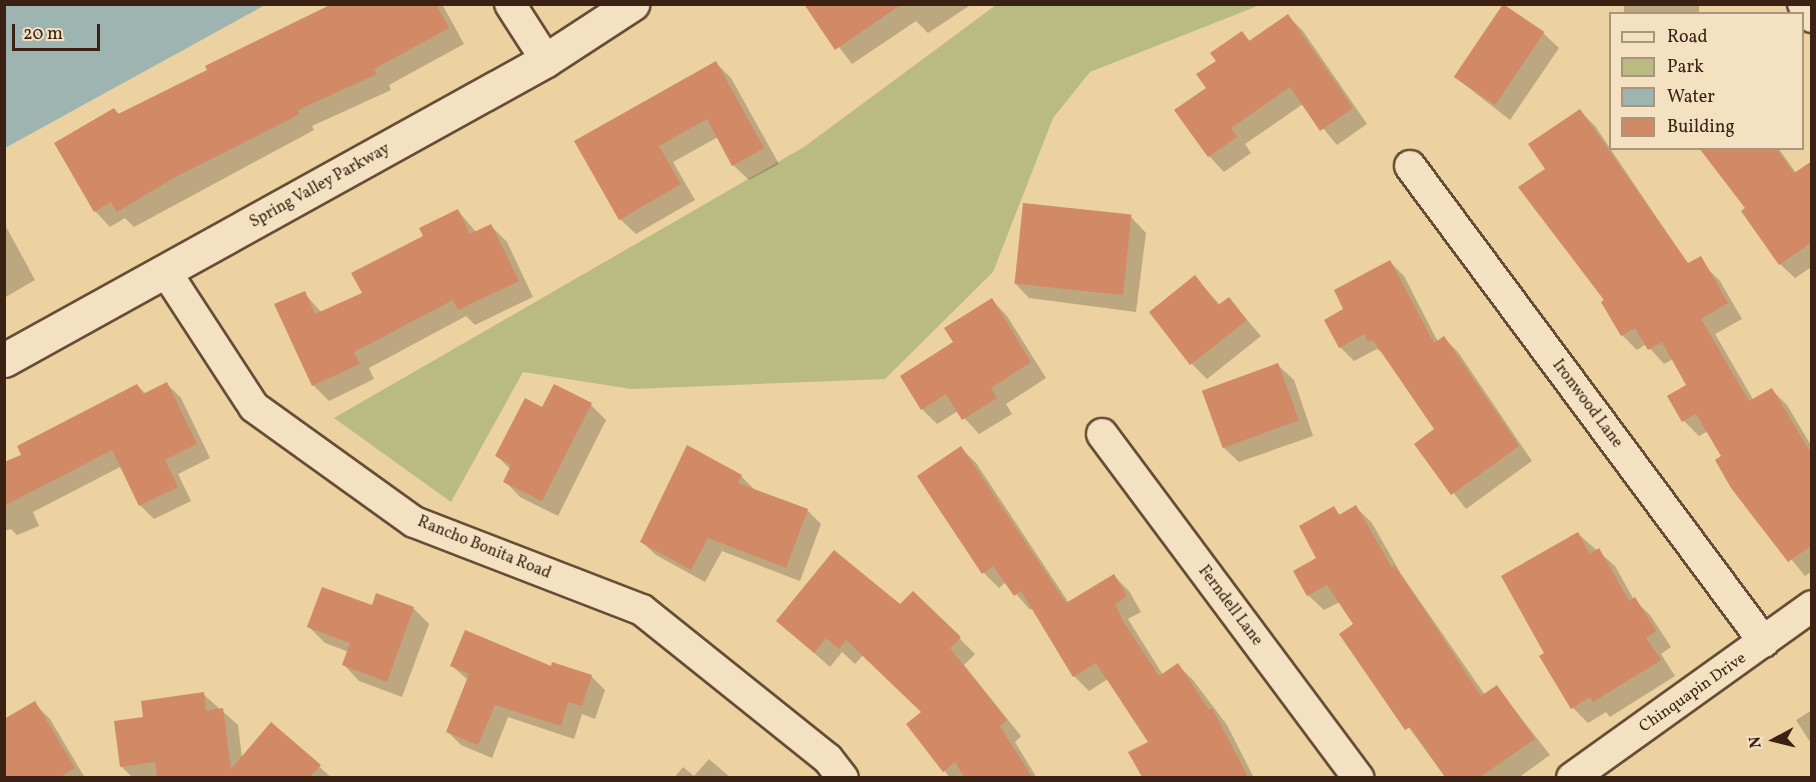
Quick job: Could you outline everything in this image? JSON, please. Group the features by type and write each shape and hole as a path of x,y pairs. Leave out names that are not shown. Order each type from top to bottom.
{"street":[{"path":"510,4 546,60"},
{"name":"Spring Valley Parkway","path":"4,360 546,60 632,4"},
{"path":"1803,4 1812,17"},
{"name":"Ironwood Lane","path":"1410,166 1764,642"},
{"name":"Rancho Bonita Road","path":"166,272 254,407 414,522 642,610 828,759 843,777"},
{"name":"Ferndell Lane","path":"1102,434 1358,777"},
{"name":"Chinquapin Drive","path":"1572,777 1812,606"}],"green space":[{"path":"996,5 1260,5 1090,72 1053,118 993,272 885,379 631,389 523,372 451,502 334,418 804,147"}],"water":[{"path":"5,4 265,4 265,5 5,148"}],"building":[{"path":"332,4 436,4 449,28 374,69 377,74 298,110 300,114 177,176 117,212 111,202 94,212 54,143 114,108 118,114 207,70 205,66"},
{"path":"804,4 902,4 835,50"},
{"path":"1503,4 1544,32 1495,105 1454,77"},
{"path":"1288,14 1353,108 1320,131 1290,87 1231,128 1237,137 1208,157 1174,110 1206,88 1196,74 1216,61 1210,53 1242,31 1249,41"},
{"path":"716,61 764,148 732,166 707,119 659,146 681,184 619,220 574,141"},
{"path":"1580,109 1688,263 1701,256 1728,303 1701,319 1749,401 1772,388 1812,455 1812,545 1788,562 1731,488 1715,460 1721,456 1696,414 1682,422 1667,396 1686,385 1662,342 1648,350 1635,328 1621,336 1601,302 1604,300 1518,187 1545,169 1528,144"},
{"path":"1701,150 1777,150 1794,173 1812,161 1812,242 1779,265 1741,211 1745,208"},
{"path":"1023,203 1131,214 1123,295 1015,284"},
{"path":"458,209 470,234 491,224 519,281 458,310 453,300 354,352 360,364 312,386 274,304 305,291 315,314 362,293 351,273 423,236 419,228"},
{"path":"1390,260 1434,343 1444,336 1519,446 1451,495 1414,444 1434,429 1373,340 1368,342 1364,334 1339,348 1324,320 1343,309 1334,290"},
{"path":"1195,275 1218,305 1229,297 1247,320 1190,365 1149,312"},
{"path":"992,298 1031,362 991,388 997,398 962,420 946,394 921,410 900,376 953,342 944,328"},
{"path":"1278,363 1299,420 1223,448 1202,391"},
{"path":"167,382 197,444 165,460 178,487 139,506 112,450 4,506 4,462 21,455 17,446 137,384 143,394"},
{"path":"554,384 592,403 542,501 503,482 511,465 495,456 525,398 542,407"},
{"path":"687,445 742,475 738,483 808,509 786,568 708,538 691,570 640,542"},
{"path":"961,446 1066,603 1114,574 1127,596 1115,604 1123,621 1159,676 1178,663 1209,710 1212,708 1248,777 1142,777 1128,752 1148,742 1096,663 1073,677 1021,591 1014,596 993,566 982,574 917,476"},
{"path":"1356,505 1392,568 1395,566 1481,696 1497,685 1535,739 1480,777 1445,777 1410,727 1405,730 1339,634 1353,624 1327,585 1307,596 1293,571 1316,558 1299,526 1334,506 1339,515"},
{"path":"1578,532 1590,554 1599,548 1629,601 1635,597 1656,631 1646,638 1661,660 1593,702 1590,697 1571,709 1539,656 1544,653 1501,576"},
{"path":"834,550 900,604 913,591 961,637 950,648 1007,720 1000,726 1032,777 964,777 955,762 943,772 906,724 921,712 846,640 839,649 826,638 814,653 776,621"},
{"path":"322,587 372,605 376,593 414,607 387,682 342,665 350,643 307,627"},
{"path":"465,630 551,666 552,662 592,675 582,706 568,702 561,726 495,705 478,745 446,732 469,674 450,666"},
{"path":"204,692 206,711 223,708 231,769 271,722 321,765 310,777 157,777 155,762 120,767 114,721 143,717 141,701"},
{"path":"35,701 75,768 60,777 4,777 4,719"}]}
